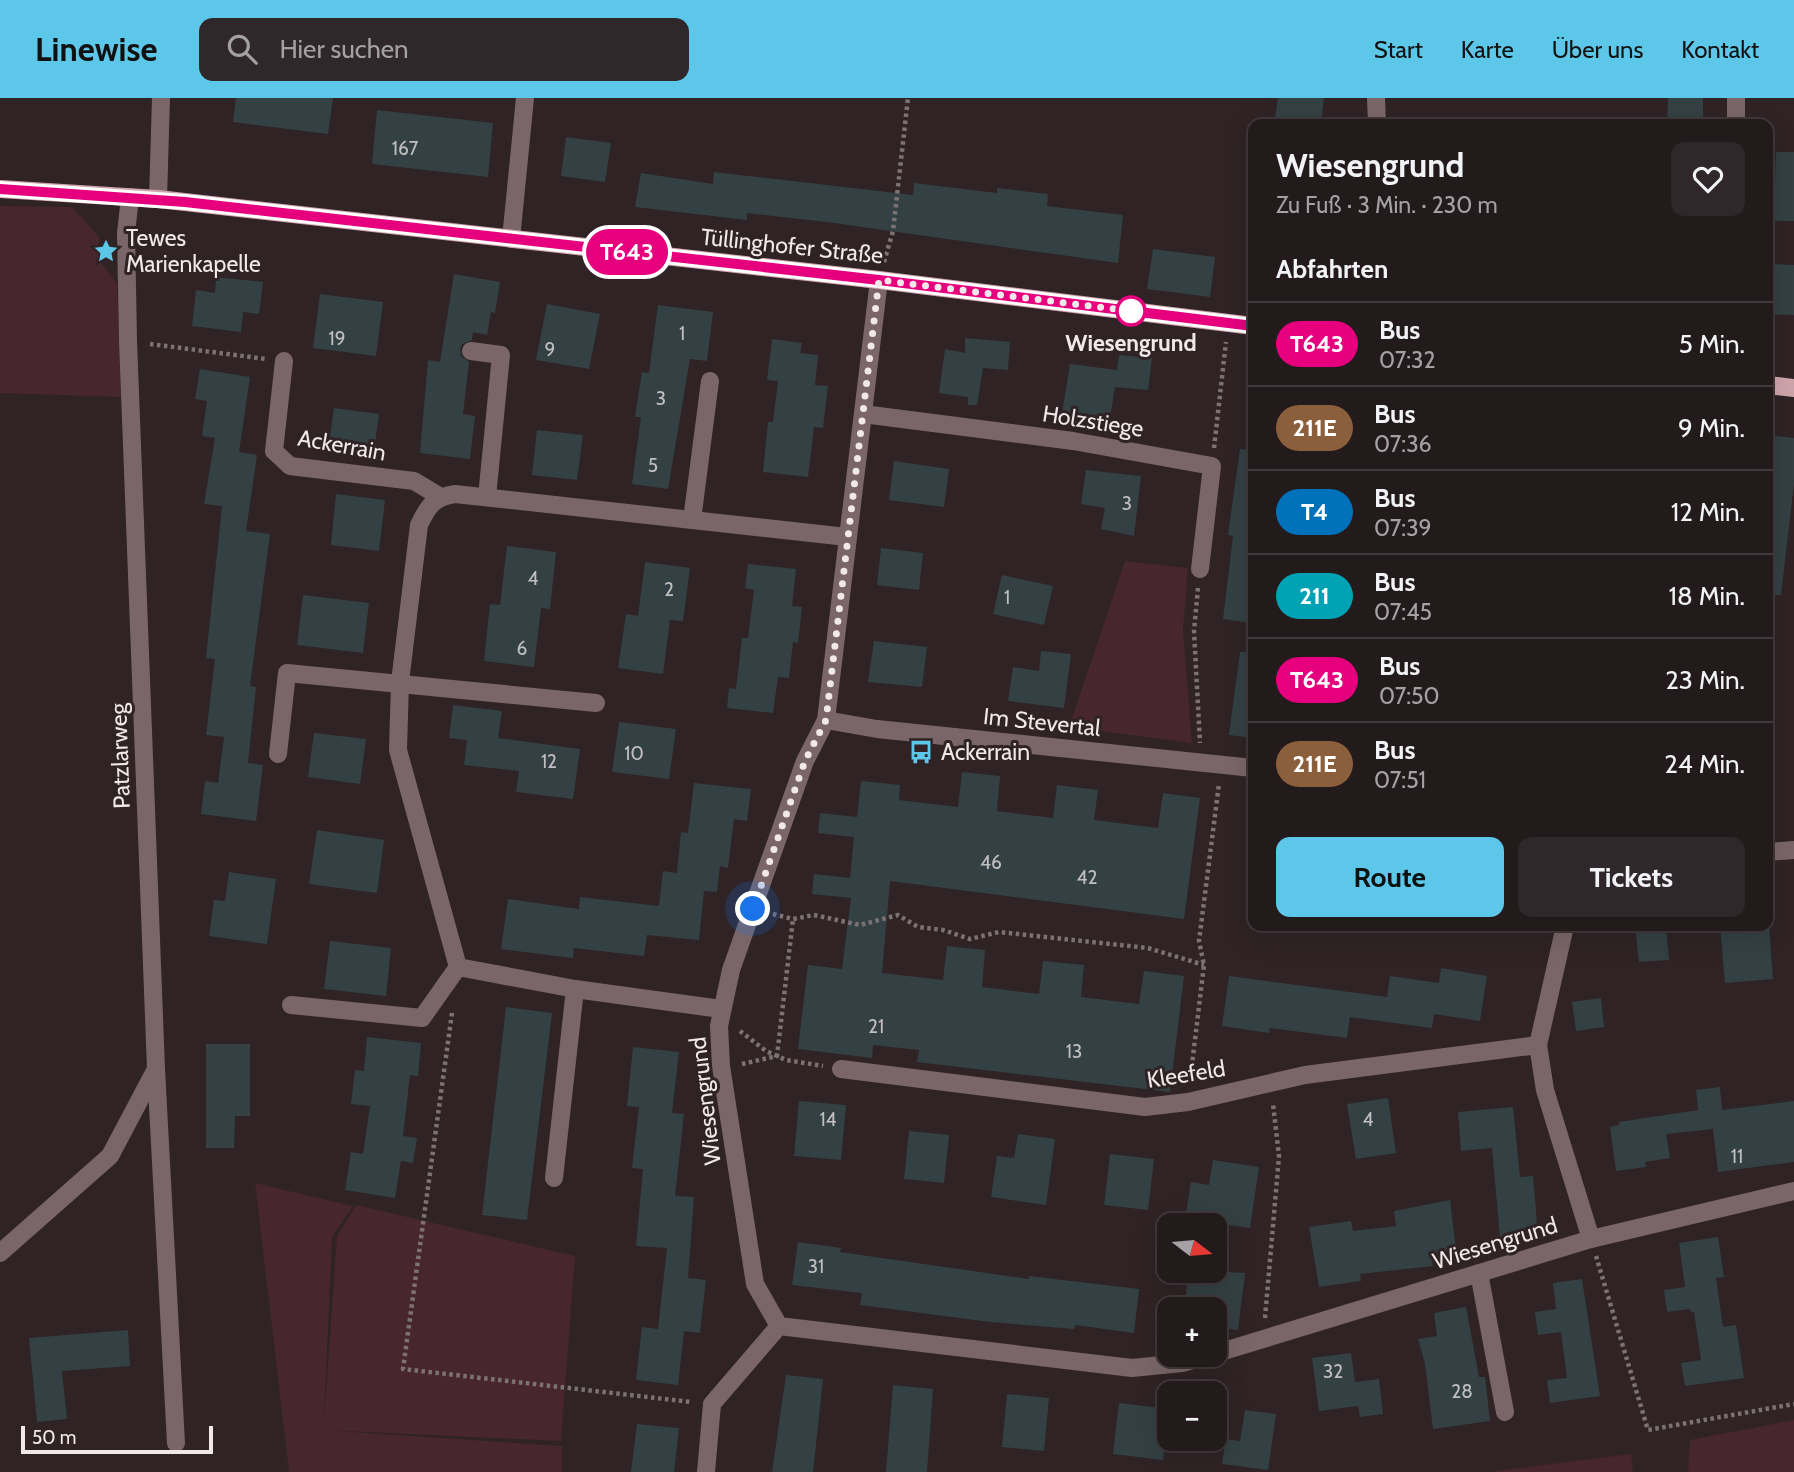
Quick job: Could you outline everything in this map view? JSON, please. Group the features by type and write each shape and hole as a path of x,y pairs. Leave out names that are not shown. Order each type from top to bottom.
{"main road":[{"name":"Tüllinghofer Straße","path":"0,189 158,199 879,280 1248,325"},
{"path":"1773,386 1794,388"}],"street":[{"path":"158,199 161,98"},
{"path":"511,239 525,98"},
{"path":"1376,98 1377,119"},
{"path":"1736,98 1736,119"},
{"name":"Patzlarweg","path":"130,197 126,233 128,341 156,1069 176,1443"},
{"name":"Wiesengrund","path":"879,280 826,720 805,761 731,970 720,1017 721,1066 755,1284 779,1325 1132,1368 1157,1366"},
{"path":"471,351 501,355 487,497"},
{"name":"Ackerrain","path":"284,361 274,451 290,466 414,481 439,496 455,494 487,497 847,537"},
{"path":"692,520 710,381"},
{"name":"Holzstiege","path":"863,414 1073,441 1212,466"},
{"path":"1200,569 1212,466"},
{"path":"439,496 426,509 419,525 400,682 398,750 458,967"},
{"path":"278,754 287,673 596,703"},
{"name":"Im Stevertal","path":"826,720 877,729 1248,768"},
{"path":"1773,852 1794,850"},
{"path":"1564,931 1538,1045 1545,1090 1591,1239"},
{"path":"458,967 720,1017"},
{"path":"292,1004 422,1017 458,967"},
{"path":"554,1178 575,989"},
{"name":"Kleefeld","path":"841,1069 1145,1107 1188,1102 1305,1075 1538,1045"},
{"path":"0,1253 110,1156 156,1069"},
{"name":"Wiesengrund","path":"1227,1350 1591,1239 1794,1191"},
{"path":"1479,1273 1505,1412"},
{"path":"706,1472 712,1404 779,1325"}],"path":[{"path":"879,280 893,231 908,98"},
{"path":"1212,466 1228,323"},
{"path":"128,341 284,361"},
{"path":"1200,569 1194,631 1201,764"},
{"path":"1188,1102 1204,965 1199,941 1221,765"},
{"path":"753,909 793,919 814,915 860,925 898,915 918,927 971,939 999,932 1149,948 1204,965"},
{"path":"777,1056 793,919"},
{"path":"453,1005 403,1369 712,1404"},
{"path":"720,1017 744,1032 755,1044 777,1056 841,1069"},
{"path":"721,1066 760,1062 777,1056"},
{"path":"1263,1340 1279,1156 1271,1082"},
{"path":"1591,1239 1648,1430 1794,1404"}],"shaded area":[{"path":"0,206 72,207 99,237 99,260 117,284 121,397 0,393"},
{"path":"1125,561 1188,568 1183,630 1192,743 1069,727"},
{"path":"255,1183 353,1206 332,1237 324,1422 337,1236 356,1205 575,1256 561,1441 323,1430 562,1446 562,1472 289,1472"},
{"path":"1794,1420 1794,1472 1688,1472 1690,1440"},
{"path":"1630,1454 1633,1472 1489,1472"}],"building":[{"path":"236,98 333,98 328,134 233,122"},
{"path":"1278,98 1324,98 1322,119 1275,118"},
{"path":"1668,98 1703,98 1703,119 1667,119"},
{"path":"377,110 493,123 488,177 372,164"},
{"path":"566,137 611,143 605,182 561,176"},
{"path":"1776,152 1794,152 1794,221 1774,221"},
{"path":"714,172 913,195 914,183 997,193 997,188 1048,194 1047,206 1123,215 1118,263 827,222 747,213 747,220 635,207 641,173 713,184"},
{"path":"1153,249 1215,257 1210,297 1147,289"},
{"path":"1773,264 1794,265 1794,315 1773,314"},
{"path":"454,274 500,282 495,313 491,312 487,335 473,332 472,340 462,344 460,349 461,356 469,362 463,414 475,416 470,459 420,453 428,360 440,362"},
{"path":"216,277 263,282 259,314 243,312 241,332 192,326 196,290 215,293"},
{"path":"320,294 383,302 376,356 313,348"},
{"path":"547,304 600,314 589,369 536,360"},
{"path":"658,305 713,312 707,361 690,359 668,489 632,484 641,417 635,417 642,372 649,373"},
{"path":"965,338 1010,342 1008,370 983,368 977,405 968,405 968,397 939,393 945,349 965,353"},
{"path":"772,339 802,343 800,353 818,355 815,385 828,386 823,428 814,427 808,477 763,472 768,422 773,422 778,381 767,380"},
{"path":"1119,355 1152,358 1148,390 1115,387 1110,418 1062,413 1070,364 1117,370"},
{"path":"200,369 250,377 239,452 257,455 246,531 270,534 250,686 256,687 248,763 263,765 256,821 201,814 205,781 218,783 224,737 206,735 215,659 206,658 222,506 204,504 215,438 202,436 207,401 195,399"},
{"path":"334,408 379,414 373,458 328,452"},
{"path":"537,430 583,435 577,480 532,475"},
{"path":"1773,436 1794,438 1794,483 1781,595 1773,595"},
{"path":"1240,449 1248,450 1248,622 1223,619 1233,536 1228,535"},
{"path":"894,461 949,469 944,507 889,500"},
{"path":"1086,470 1141,476 1134,536 1101,529 1105,508 1081,504"},
{"path":"336,494 385,500 379,551 331,545"},
{"path":"507,546 556,552 550,609 541,608 534,667 484,661 490,604 500,605"},
{"path":"881,548 923,553 919,590 877,585"},
{"path":"645,562 690,568 683,621 670,620 663,674 618,668 626,614 638,616"},
{"path":"748,564 796,569 792,606 802,607 798,643 793,642 789,678 778,677 773,713 727,708 729,688 736,689 742,638 748,638 754,590 745,588"},
{"path":"1002,575 1053,586 1044,625 993,614"},
{"path":"303,595 369,603 363,653 297,645"},
{"path":"874,641 927,647 922,687 868,682"},
{"path":"1041,651 1071,654 1064,708 1008,701 1013,667 1039,671"},
{"path":"1240,652 1248,652 1248,737 1229,735"},
{"path":"453,705 502,711 498,738 580,749 573,799 516,792 519,771 464,765 467,740 449,738"},
{"path":"619,722 676,729 669,779 612,772"},
{"path":"314,733 366,739 360,784 308,777"},
{"path":"962,772 1000,776 997,811 1053,818 1057,785 1098,790 1094,820 1158,828 1163,793 1200,798 1184,919 890,881 882,973 943,980 947,946 985,950 982,987 1039,994 1043,961 1084,965 1081,997 1139,1004 1144,971 1184,976 1170,1092 917,1062 919,1050 873,1045 872,1058 798,1049 808,965 842,969 851,898 812,894 814,874 850,878 854,837 818,833 820,813 857,817 861,781 900,785 899,800 958,807"},
{"path":"694,783 751,789 747,821 734,819 728,868 720,866 717,892 704,891 699,940 647,935 644,956 574,948 573,958 501,949 508,899 579,909 580,897 659,906 663,871 677,873 681,832 688,833"},
{"path":"317,830 384,840 377,893 309,884"},
{"path":"229,872 276,879 267,944 209,936 214,900 225,901"},
{"path":"1636,931 1666,931 1669,960 1639,962"},
{"path":"1720,931 1769,931 1773,979 1725,983"},
{"path":"330,941 391,948 386,996 324,989"},
{"path":"1441,968 1487,976 1480,1021 1434,1014 1432,1028 1350,1017 1347,1038 1270,1028 1269,1033 1222,1026 1229,976 1387,997 1390,976 1439,983"},
{"path":"1601,998 1604,1027 1576,1031 1572,1002"},
{"path":"506,1007 552,1013 527,1220 482,1215"},
{"path":"367,1037 421,1043 418,1076 410,1075 403,1136 417,1138 413,1163 401,1161 395,1198 345,1190 351,1152 363,1154 370,1106 351,1104 355,1070 364,1071"},
{"path":"206,1044 250,1044 250,1116 235,1116 234,1148 206,1148"},
{"path":"633,1047 679,1052 672,1113 684,1114 675,1196 694,1197 688,1278 706,1280 700,1333 684,1331 678,1385 636,1380 642,1327 658,1329 667,1248 636,1246 643,1169 632,1168 639,1107 627,1106"},
{"path":"1720,1087 1722,1110 1794,1101 1794,1162 1718,1172 1713,1129 1666,1134 1670,1158 1645,1162 1646,1167 1616,1171 1610,1127 1619,1125 1619,1122 1698,1110 1696,1090"},
{"path":"1388,1098 1396,1153 1356,1159 1347,1104"},
{"path":"799,1101 846,1105 841,1160 794,1156"},
{"path":"1513,1107 1520,1177 1533,1176 1538,1234 1500,1238 1492,1148 1461,1151 1458,1112"},
{"path":"909,1131 949,1135 944,1183 904,1179"},
{"path":"1018,1134 1055,1139 1046,1205 991,1197 997,1156 1014,1158"},
{"path":"1110,1154 1154,1159 1148,1210 1104,1205"},
{"path":"1213,1160 1259,1167 1250,1228 1227,1225 1227,1213 1186,1213 1191,1182 1209,1185"},
{"path":"1450,1200 1457,1258 1432,1261 1433,1266 1360,1274 1361,1281 1319,1287 1309,1227 1351,1221 1353,1231 1396,1226 1394,1211"},
{"path":"1718,1237 1724,1277 1716,1278 1723,1327 1736,1325 1744,1378 1685,1386 1681,1363 1701,1360 1694,1312 1690,1309 1667,1312 1664,1290 1685,1287 1679,1243"},
{"path":"798,1242 841,1248 840,1252 1029,1279 1029,1276 1139,1289 1134,1333 1075,1325 1074,1329 990,1322 860,1305 862,1293 792,1285"},
{"path":"1227,1272 1245,1273 1238,1330 1227,1329 1227,1297 1186,1297 1187,1283 1227,1283"},
{"path":"1582,1279 1600,1396 1550,1403 1547,1380 1567,1378 1561,1332 1538,1335 1535,1312 1556,1309 1553,1283"},
{"path":"1466,1307 1479,1377 1485,1377 1490,1421 1433,1429 1425,1364 1418,1339 1437,1336 1434,1313"},
{"path":"128,1330 130,1366 62,1371 67,1419 37,1422 29,1338"},
{"path":"1351,1353 1355,1382 1379,1379 1383,1414 1360,1417 1358,1406 1319,1411 1312,1358"},
{"path":"786,1375 823,1379 813,1472 772,1472"},
{"path":"893,1385 933,1389 927,1472 886,1472"},
{"path":"1007,1394 1049,1398 1044,1451 1002,1447"},
{"path":"1119,1403 1157,1408 1157,1451 1164,1451 1163,1460 1113,1454"},
{"path":"1245,1410 1276,1414 1268,1470 1222,1464 1224,1451 1227,1451 1227,1439 1240,1441"},
{"path":"637,1424 679,1428 674,1472 631,1472"}],"bus line":[{"name":"T643","path":"0,189 185,202 879,280 1248,325"}],"place":[{"name":"Tewes Marienkapelle","path":"106,251"},
{"name":"Wiesengrund","path":"1131,311"},
{"name":"Ackerrain","path":"921,752"}],"route":[{"path":"753,909 805,761 826,720 879,280 1131,311"}]}
